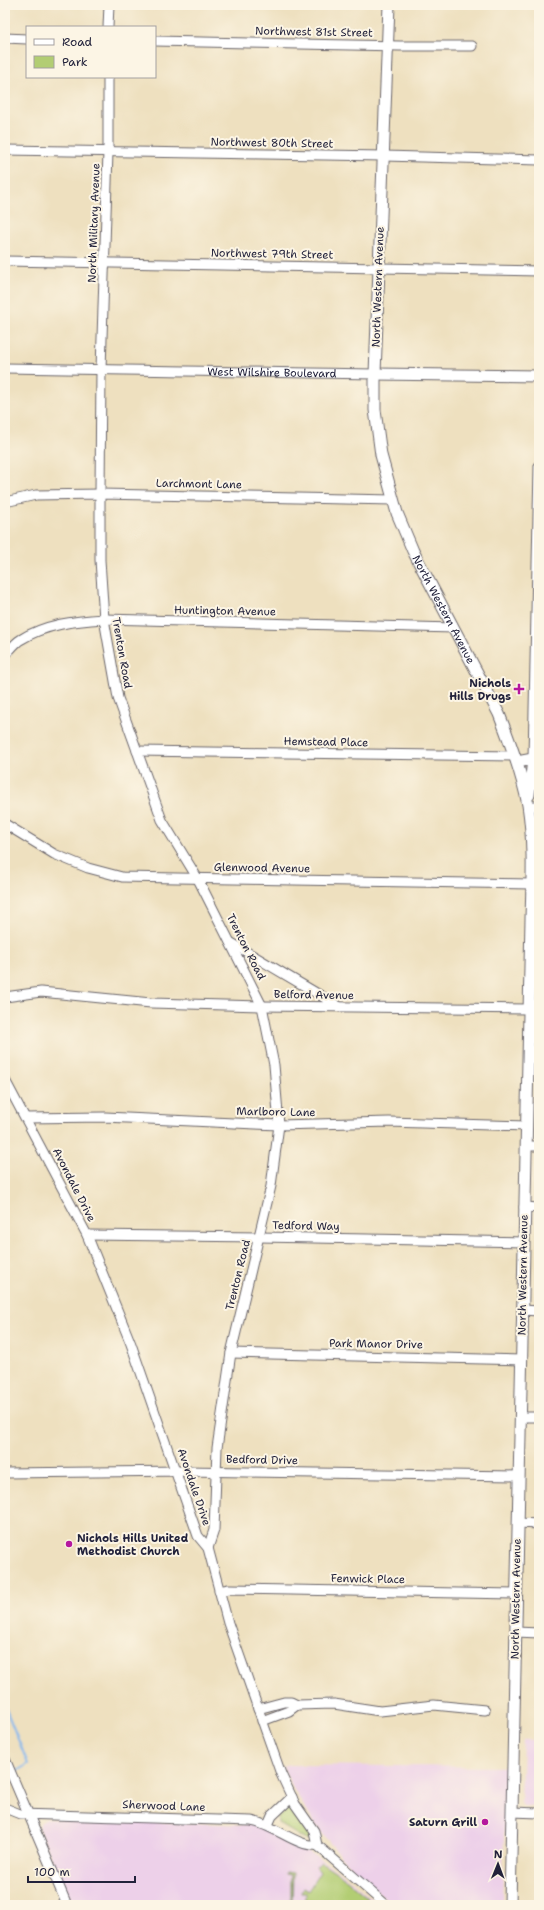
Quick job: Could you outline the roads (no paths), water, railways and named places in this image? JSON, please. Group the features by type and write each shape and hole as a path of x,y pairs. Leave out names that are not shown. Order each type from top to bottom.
{"main road":[{"name":"North Western Avenue","path":"389,5 375,374 377,430 381,455 393,500 413,551 499,714 533,806 532,884 535,919 529,1009 534,1032 526,1126 510,1905"},
{"name":"West Wilshire Boulevard","path":"375,374 539,376"},
{"path":"516,759 533,760 533,806"}],"street":[{"path":"108,26 109,5"},
{"path":"5,38 26,39"},
{"name":"Northwest 81st Street","path":"156,41 388,46 472,46"},
{"name":"North Military Avenue","path":"101,369 108,152 108,78"},
{"name":"Northwest 80th Street","path":"5,150 539,160"},
{"name":"Northwest 79th Street","path":"5,261 105,264 379,266 539,271"},
{"name":"West Wilshire Boulevard","path":"5,368 375,374"},
{"name":"Trenton Road","path":"101,369 100,560 104,619 118,698 162,820 198,879 262,1006 274,1065 279,1125 271,1186 231,1353 215,1471 214,1530 208,1548"},
{"path":"533,760 537,692 539,466"},
{"name":"Larchmont Lane","path":"5,502 36,495 100,494 393,500"},
{"name":"Huntington Avenue","path":"5,655 20,640 51,626 79,620 104,619 454,628"},
{"name":"Hemstead Place","path":"137,751 516,759"},
{"name":"Glenwood Avenue","path":"5,824 54,854 88,868 122,877 532,884"},
{"path":"229,941 341,1007"},
{"name":"Belford Avenue","path":"5,997 41,992 151,1002 262,1006 529,1009"},
{"name":"Avondale Drive","path":"5,1080 87,1235 132,1344 198,1536 208,1548 228,1623 281,1774 292,1797 314,1831 317,1845"},
{"name":"Marlboro Lane","path":"26,1118 105,1117 279,1125 389,1122 526,1126"},
{"path":"526,1146 539,1146"},
{"path":"524,1207 539,1208"},
{"name":"Tedford Way","path":"87,1235 524,1242"},
{"path":"522,1310 539,1311"},
{"name":"Park Manor Drive","path":"231,1353 521,1360"},
{"path":"520,1416 539,1417"},
{"name":"Bedford Drive","path":"5,1473 215,1471 518,1476"},
{"path":"518,1523 539,1524"},
{"name":"Fenwick Place","path":"219,1591 229,1589 516,1594"},
{"path":"516,1632 539,1632"},
{"path":"258,1709 284,1702 291,1702 297,1705 322,1703 380,1711 442,1705 485,1710"},
{"path":"262,1721 289,1711 297,1705"},
{"path":"5,1759 67,1905"},
{"path":"268,1824 272,1816 292,1797"},
{"name":"Sherwood Lane","path":"5,1808 20,1814 244,1820 268,1824 306,1845 317,1845"},
{"path":"512,1812 539,1813"},
{"path":"317,1845 386,1905"}],"waterway":[{"path":"5,1707 28,1764 17,1771"}],"place":[{"name":"Nichols Hills Drugs","path":"519,689"},
{"name":"Nichols Hills United Methodist Church","path":"69,1544"},
{"name":"Saturn Grill","path":"485,1822"}]}
